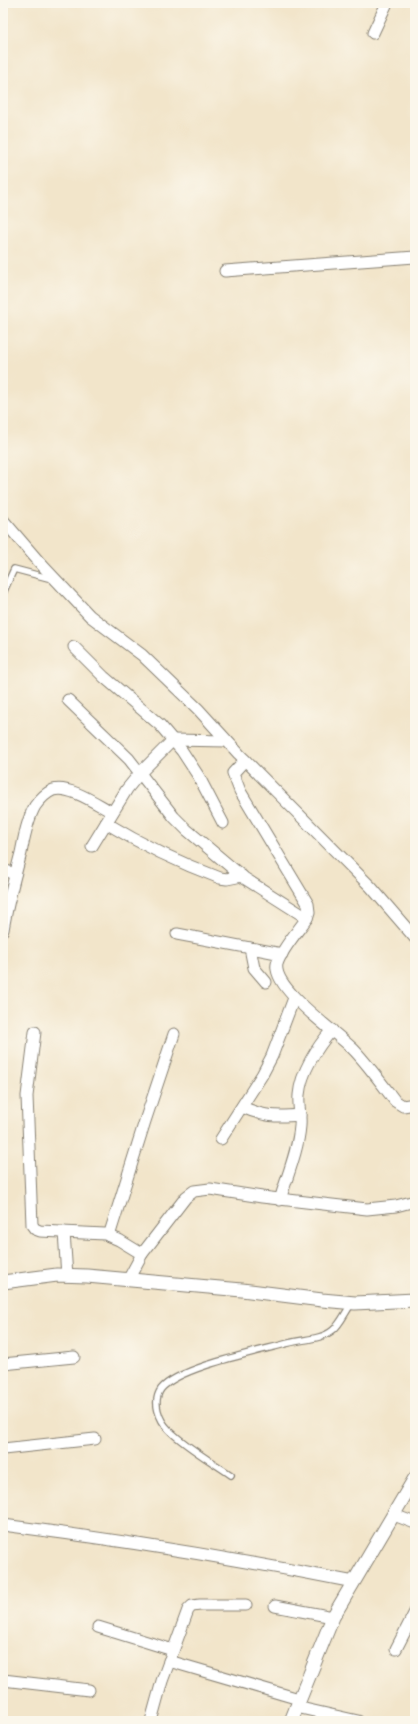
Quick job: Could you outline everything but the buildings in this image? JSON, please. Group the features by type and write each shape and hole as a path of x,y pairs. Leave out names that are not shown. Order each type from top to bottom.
{"street":[{"path":"373,33 387,3"},
{"path":"225,271 415,257"},
{"path":"3,520 56,581 90,616 142,655 198,710 245,760 371,887 415,938"},
{"path":"74,647 104,677 160,725 173,740 199,777 223,823"},
{"path":"68,700 129,759 174,817 242,876 307,918"},
{"path":"92,846 127,790 140,773 173,740 227,741"},
{"path":"245,760 233,773 240,791 308,904 309,912 307,918 282,954 277,965 278,975 283,986 294,998 354,1050 395,1101 403,1106 415,1104"},
{"path":"3,930 4,918 26,829 35,807 44,795 54,790 64,790 83,796 112,812"},
{"path":"106,823 131,838 174,860 220,878 227,879 242,876"},
{"path":"3,870 15,874"},
{"path":"177,934 282,954"},
{"path":"250,948 254,968 266,982"},
{"path":"221,1139 272,1056 294,998"},
{"path":"280,1200 297,1144 300,1126 299,1094 314,1054 332,1030"},
{"path":"35,1032 30,1061 27,1096 30,1218 32,1225 35,1229 64,1232 86,1232 109,1236 119,1240 142,1254"},
{"path":"109,1236 174,1034"},
{"path":"242,1107 262,1115 300,1115"},
{"path":"128,1280 142,1254 186,1197 194,1191 210,1189 280,1200 367,1209 396,1206 415,1201"},
{"path":"64,1232 67,1276"},
{"path":"3,1282 15,1279 87,1276 242,1290 352,1303 415,1300"},
{"path":"3,1364 74,1357"},
{"path":"3,1449 95,1439"},
{"path":"290,1721 333,1617 415,1478"},
{"path":"394,1515 415,1523"},
{"path":"3,1525 172,1548 354,1582"},
{"path":"151,1721 169,1661 188,1610 192,1606 246,1605"},
{"path":"275,1606 333,1617"},
{"path":"396,1649 415,1612"},
{"path":"98,1627 173,1650"},
{"path":"169,1661 297,1703 358,1721"},
{"path":"3,1680 89,1690"}],"lane":[{"path":"3,592 14,569 56,581"},
{"path":"231,1475 169,1430 160,1417 156,1405 157,1396 162,1388 177,1378 207,1364 297,1341 320,1337 334,1330 352,1303"}]}
